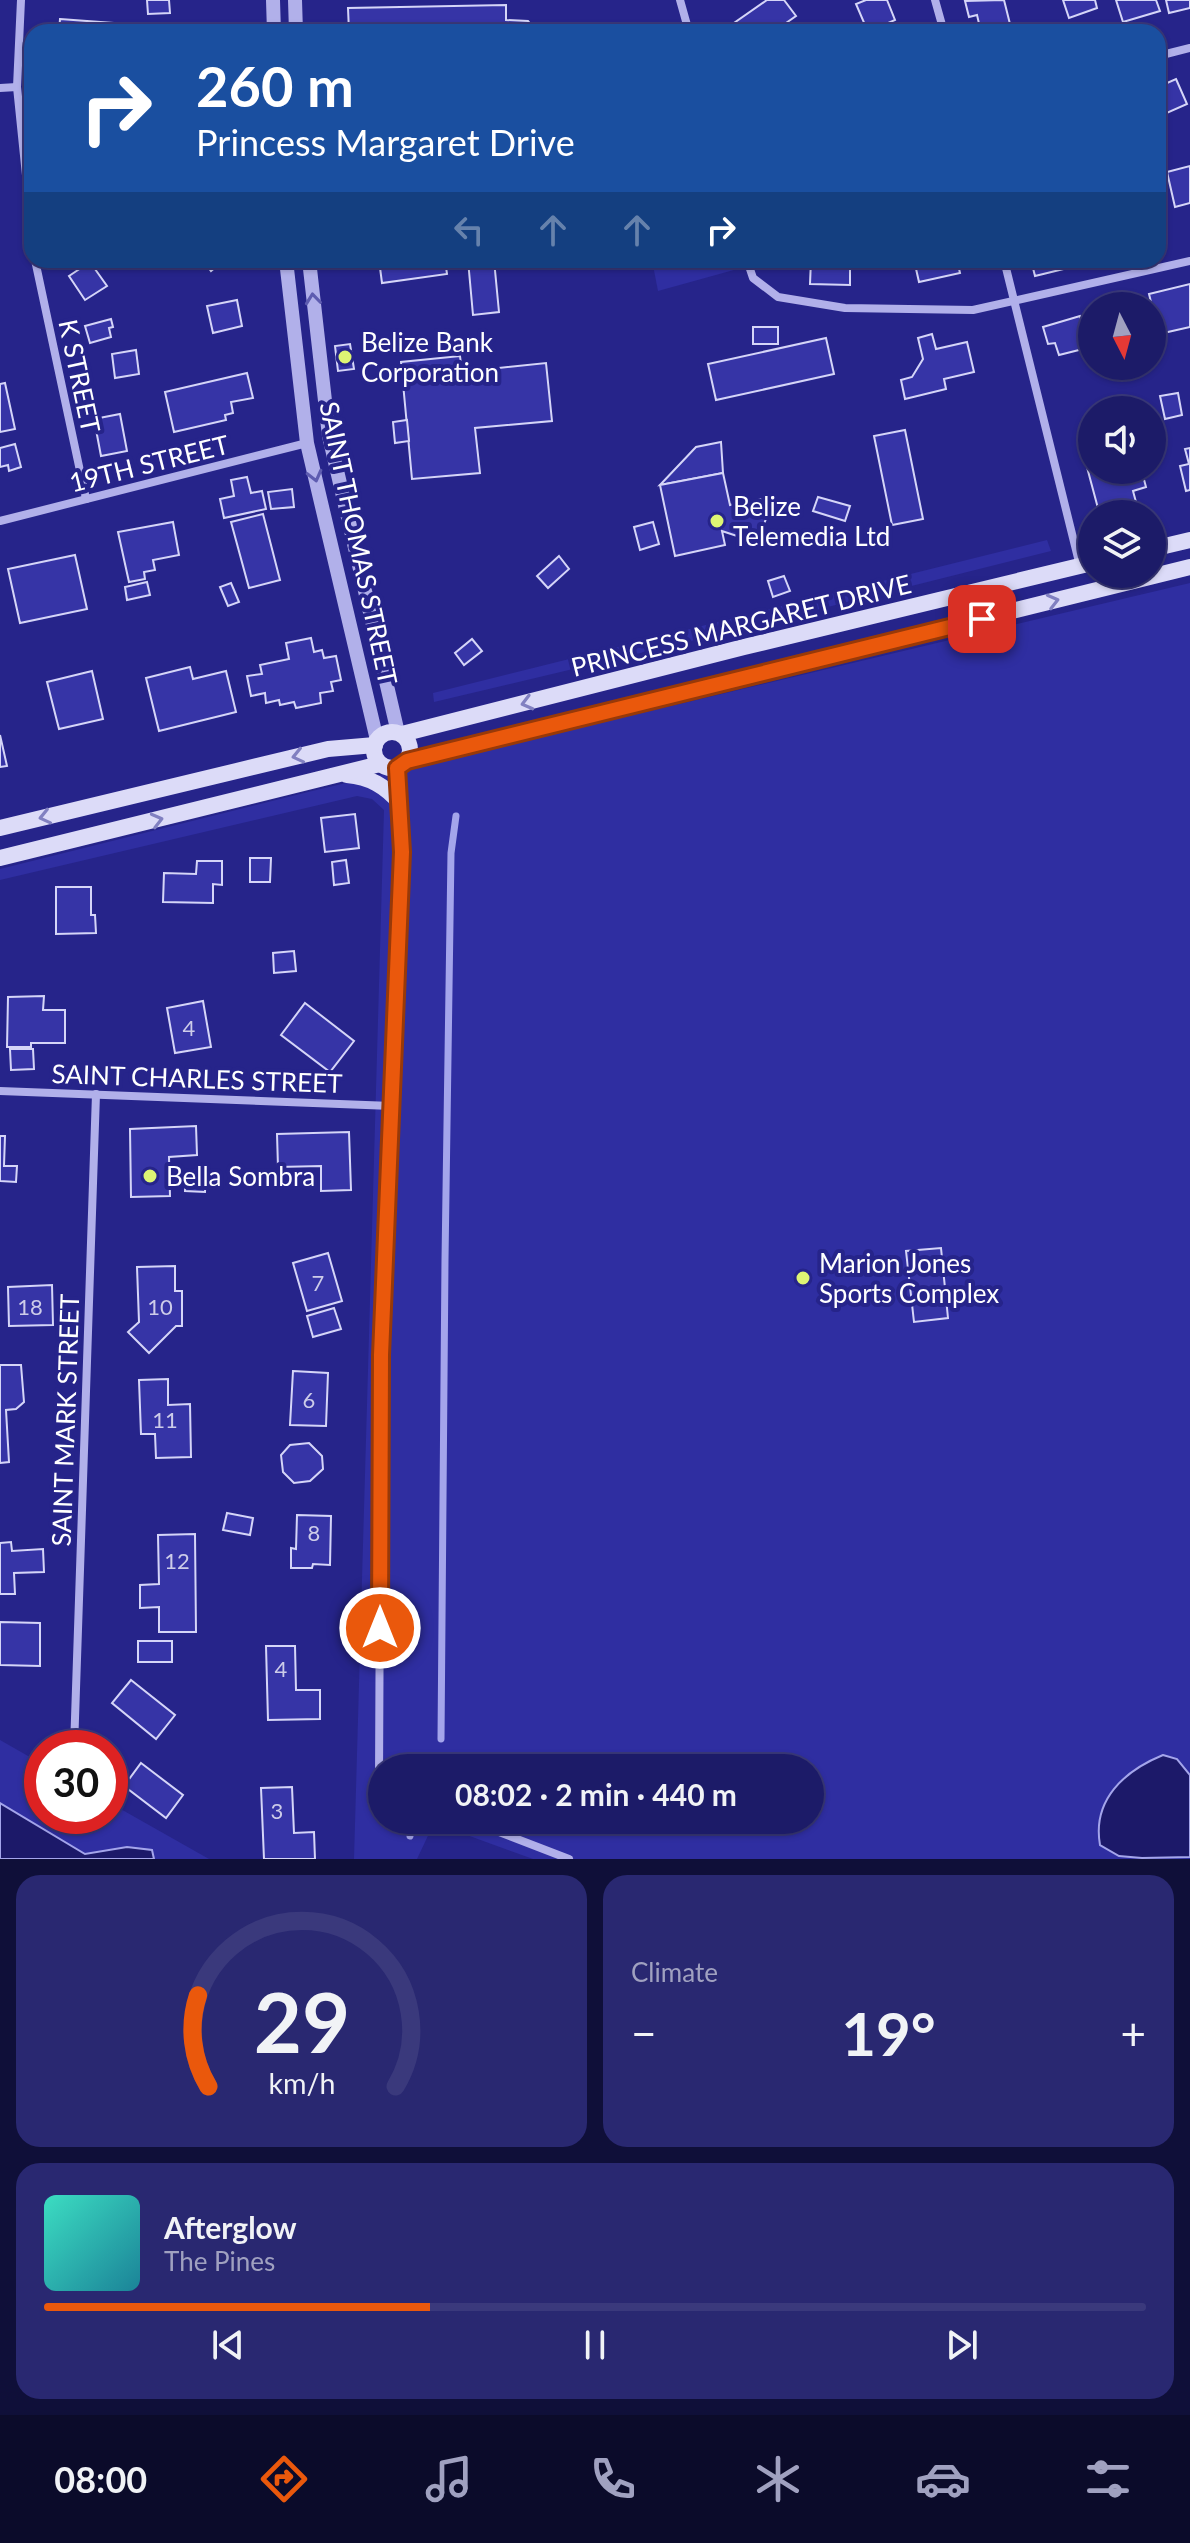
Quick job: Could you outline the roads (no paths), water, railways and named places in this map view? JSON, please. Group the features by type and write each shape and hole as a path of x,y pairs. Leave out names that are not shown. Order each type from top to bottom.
{"main road":[{"path":"1166,546 1190,540"},
{"name":"PRINCESS MARGARET DRIVE","path":"400,733 1078,567"},
{"name":"PRINCESS MARGARET DRIVE","path":"0,858 395,764 1190,567"},
{"path":"0,828 328,749 376,742 387,733 400,733 410,747 395,764 375,755 376,742"},
{"path":"342,775 375,781 389,790 400,803"}],"street":[{"path":"21,0 17,87 24,156"},
{"path":"273,0 274,24"},
{"path":"295,0 296,24"},
{"path":"680,0 687,24"},
{"path":"935,0 942,24"},
{"path":"1166,54 1190,48"},
{"path":"0,88 17,87"},
{"path":"1166,266 1190,261"},
{"name":"K STREET","path":"37,268 86,499"},
{"name":"SAINT THOMAS STREET","path":"287,268 307,443 376,742"},
{"name":"SAINT THOMAS STREET","path":"310,268 329,436 400,733"},
{"path":"750,268 753,278 778,297 845,308 973,310 1159,268"},
{"path":"1006,268 1078,535"},
{"path":"296,344 317,342"},
{"name":"19TH STREET","path":"0,521 307,443"},
{"path":"379,1754 381,1355 401,868 400,803 395,764"},
{"name":"SAINT CHARLES STREET","path":"0,1091 392,1106"},
{"name":"SAINT MARK STREET","path":"75,1730 96,1094"},
{"path":"504,1834 569,1859"}],"waterway":[{"path":"441,1739 451,853 456,816"}],"place":[{"name":"Belize Bank Corporation","path":"345,357"},
{"name":"Belize Telemedia Ltd","path":"717,521"},
{"name":"Bella Sombra","path":"150,1176"},
{"name":"Marion Jones Sports Complex","path":"803,1278"}]}
